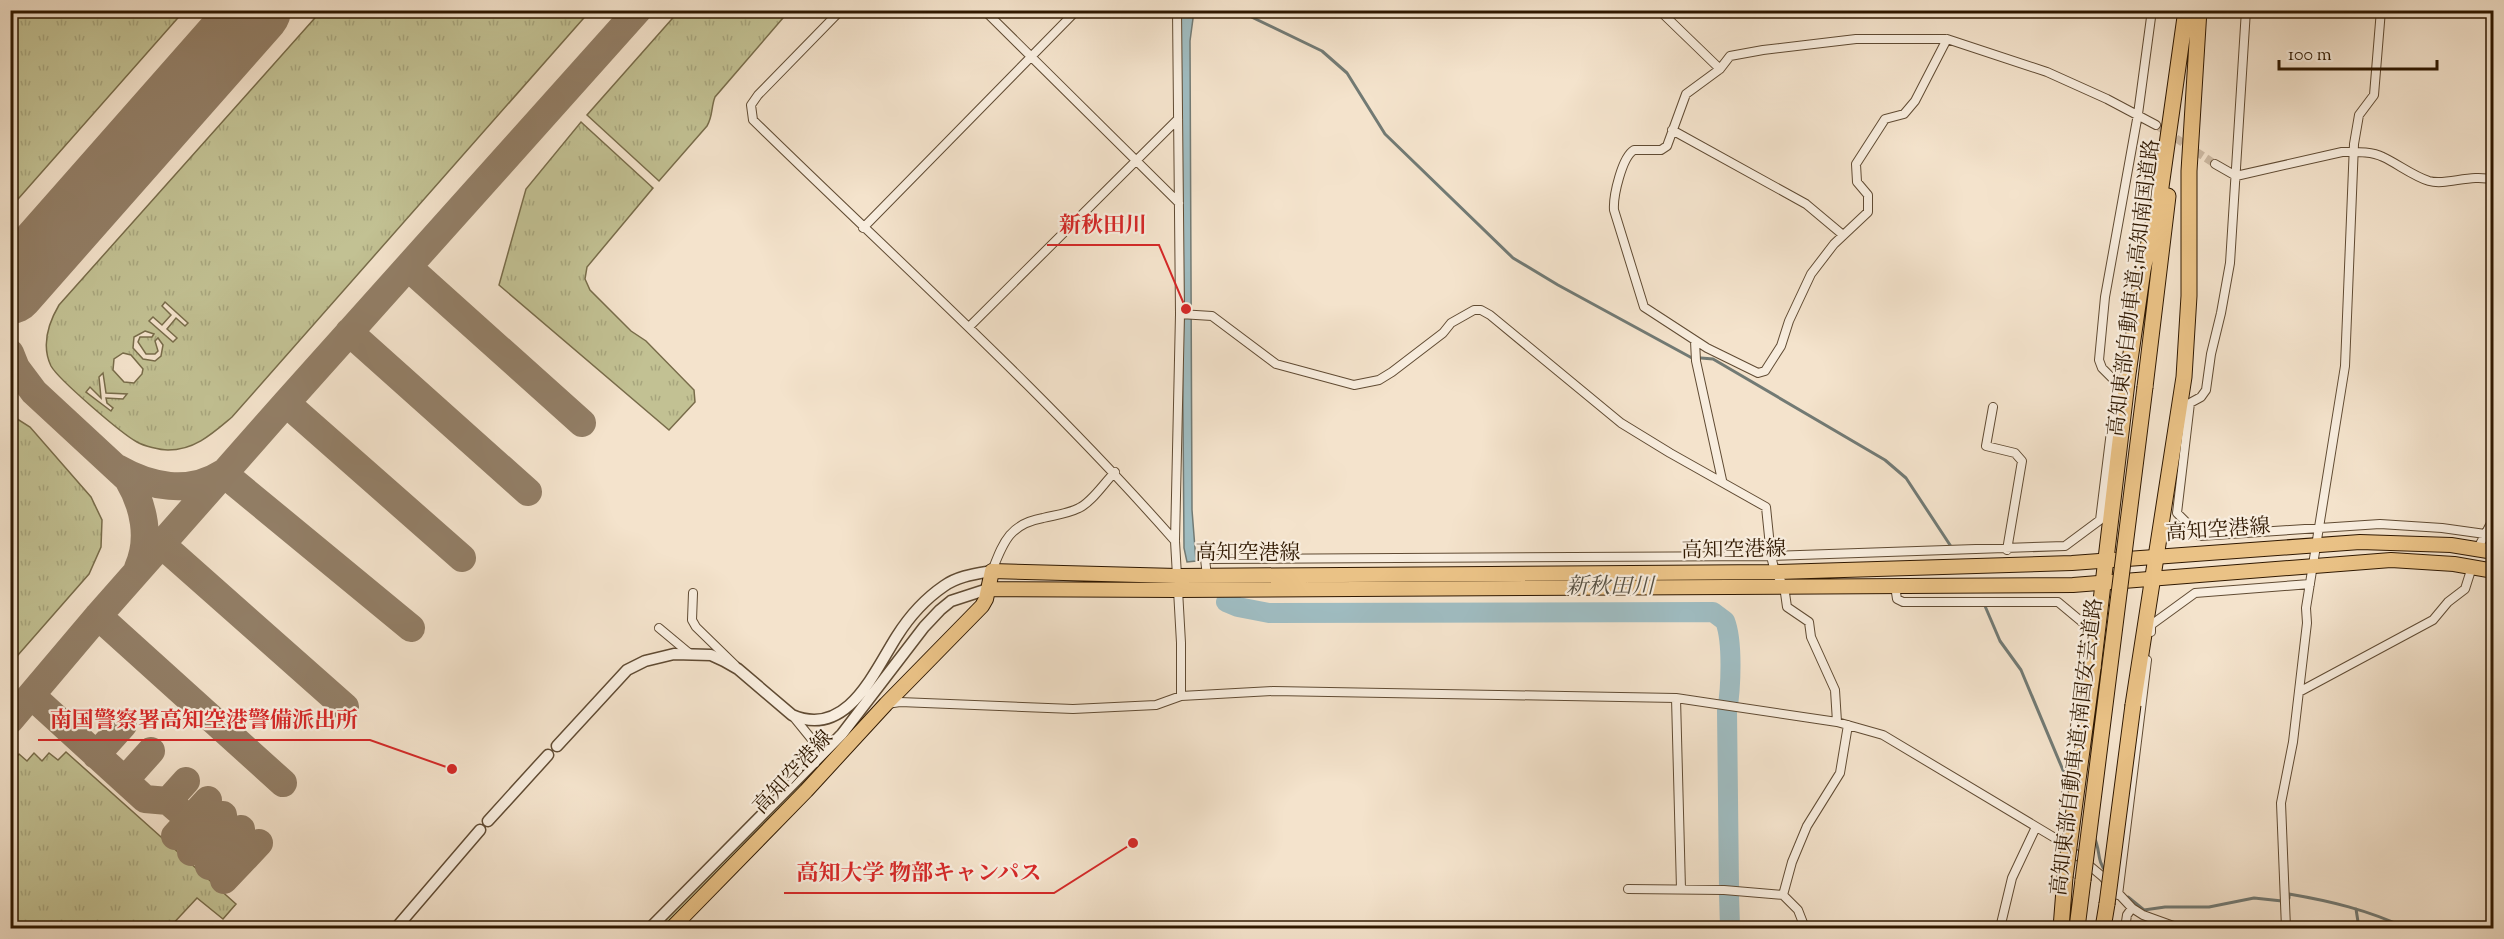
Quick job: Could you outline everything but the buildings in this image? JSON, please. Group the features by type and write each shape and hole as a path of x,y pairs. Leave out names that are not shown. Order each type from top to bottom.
{"highway":[{"path":"2061,928 2065,877 2093,668 2128,374 2143,270 2161,187 2188,10"},
{"name":"高知東部自動車道;高知南国道路","path":"2122,572 2188,10"},
{"path":"2103,928 2112,899 2133,705 2184,377 2189,296 2189,171 2199,10"},
{"name":"高知東部自動車道;南国安芸道路","path":"2077,928 2122,572"}],"main road":[{"name":"高知空港線","path":"672,928 982,606 992,572 1177,583 1207,576 1775,572 2105,561 2360,542 2451,545 2493,552"},
{"name":"高知空港線","path":"988,589 1177,583 1784,586 2103,584 2391,560 2493,570"}],"street":[{"path":"841,10 758,95 752,105 753,120 863,228 969,327 1115,472 1176,541"},
{"path":"984,10 1179,203"},
{"path":"863,228 1077,10"},
{"path":"1178,10 1180,314 1176,541 1181,696"},
{"path":"1659,10 1720,69"},
{"path":"1207,576 1205,559 1772,556 2007,550 2065,546 2100,520 2117,382 2102,368 2099,360 2105,297 2138,114 2152,10"},
{"path":"2246,10 2230,263 2206,390 2201,397 2190,403 2177,513 2200,536 2380,524 2442,528 2485,534"},
{"path":"2286,928 2281,803 2293,742 2321,503 2326,492 2345,366 2354,152 2360,115 2374,95 2381,10"},
{"path":"1947,39 1915,101 1904,114 1886,119 1856,164 1857,182 1869,195 1868,212 1843,235 1811,274 1789,321 1781,346 1765,370 1758,373 1695,341 1644,308 1614,210 1615,193 1630,152 1664,148 1686,94 1720,69 1730,56 1856,39 1947,39 2047,72 2138,114 2156,125"},
{"path":"969,327 1178,119"},
{"path":"1672,130 1806,204 1843,235"},
{"path":"2215,164 2236,176 2342,152 2354,152 2383,156 2428,181 2464,178 2493,180"},
{"path":"1180,314 1212,316 1276,364 1354,385 1379,380 1417,354 1451,323 1474,310 1481,310 1621,423 1766,507 1775,572 1784,586 1787,607 1809,622 1811,637 1835,690 1837,722"},
{"path":"1695,341 1696,361 1722,480"},
{"path":"1993,408 1986,446 2015,453 2022,461 2007,550"},
{"path":"792,715 801,719 825,720 843,711 870,682 912,615 932,596 945,585 958,579 992,572 1003,544 1016,528 1035,519 1064,514 1081,507 1115,472"},
{"path":"2478,548 2493,522"},
{"path":"2299,692 2428,623 2448,602 2465,589 2472,567"},
{"path":"2112,899 2151,625 2195,593 2310,584"},
{"path":"1895,586 1897,600 1903,602 2058,602 2088,627 2060,841"},
{"path":"650,928 842,734 924,627 940,610 951,601 988,589"},
{"path":"693,593 692,620 696,627 738,669 792,715 813,742 814,763"},
{"path":"659,628 689,653"},
{"path":"557,746 627,670 660,657 689,653 711,655 738,669"},
{"path":"886,704 900,702 1073,709 1156,705 1181,696 1273,691 1676,698 1837,722 1883,735 2060,841 2103,877 2112,899 2143,915 2180,928"},
{"path":"1676,698 1682,889"},
{"path":"1784,895 1792,862 1807,826 1840,773 1848,725"},
{"path":"488,821 548,755"},
{"path":"2000,928 2012,878 2036,827"},
{"path":"396,928 480,830"},
{"path":"1628,889 1682,889 1784,895 1798,910 1805,928"},
{"path":"2125,928 2127,915 2132,908"}],"green space":[{"path":"322,10 590,11 232,417 203,440 178,449 165,450 144,445 118,429 78,394 56,373 48,358 46,342 52,319 59,305","holes":["165,302 188,323 185,326 176,318 167,329 177,338 173,342 149,321 153,317 162,325 171,315 162,306","145,331 154,334 152,337 140,337 138,342 146,354 155,354 158,351 155,341 158,338 163,345 161,356 155,361 143,359 133,348 134,337","123,353 131,355 143,369 142,374 134,383 124,382 113,370 114,359","103,373 106,393 127,394 123,399 106,398 107,403 113,408 111,411 86,392 90,387 101,398 99,377"]},
{"path":"10,11 184,11 11,207"},
{"path":"679,11 789,11 715,97 707,126 659,181 587,115"},
{"path":"581,122 653,188 587,267 585,279 590,290 631,331 646,341 694,390 695,402 669,430 499,285 526,189"},
{"path":"11,415 30,427 91,497 102,520 101,547 89,574 11,663"},
{"path":"66,752 236,904 223,919 197,898 169,928 11,928 11,764 19,754 27,761 34,753 42,761 49,753 58,760"},
{"path":"812,772 814,774 767,824 662,928 657,928"}],"water":[{"path":"1180,11 1194,11 1190,41 1192,510 1196,561 1187,562 1184,548"}],"waterway":[{"path":"1237,10 1322,51 1347,73 1385,134 1513,258 1692,358"},
{"path":"1701,358 1713,359 1885,460 1906,478 1952,548"},
{"name":"新秋田川","path":"1226,602 1238,607 1269,613 1713,612 1725,621 1730,652 1730,690 1727,711 1729,888"},
{"path":"1985,606 2000,641 2021,670 2065,775"},
{"path":"2094,837 2101,863 2106,872"},
{"name":"新秋田川","path":"1729,894 1730,928"},
{"path":"2289,898 2289,894 2334,903 2363,911 2406,928"},
{"path":"2128,897 2144,910 2165,907 2209,907 2254,898 2282,901"},
{"path":"2356,909 2359,928"}],"taxiway":[{"path":"10,720 98,616 286,403 638,10"},
{"path":"10,299 21,277 35,261"},
{"path":"408,267 582,423"},
{"path":"349,332 528,492"},
{"path":"10,353 16,368 34,392 128,479 134,489 142,511 145,534 138,568"},
{"path":"286,403 462,558"},
{"path":"117,468 143,480 170,486 197,484 223,473 411,628"},
{"path":"161,544 345,707"},
{"path":"98,616 283,783"},
{"path":"32,696 145,799 168,801 240,863"},
{"path":"96,755 123,725"},
{"path":"125,780 151,751"},
{"path":"168,801 186,781"},
{"path":"175,836 208,800"},
{"path":"191,852 223,815"},
{"path":"209,866 241,829"},
{"path":"224,880 259,843"}],"runway":[{"path":"10,289 256,10"}],"tunnel":[{"path":"2156,125 2215,164"}],"place":[{"name":"新秋田川","path":"1186,309"},
{"name":"南国警察署高知空港警備派出所","path":"452,769"},
{"name":"高知大学 物部キャンパス","path":"1133,843"}]}
